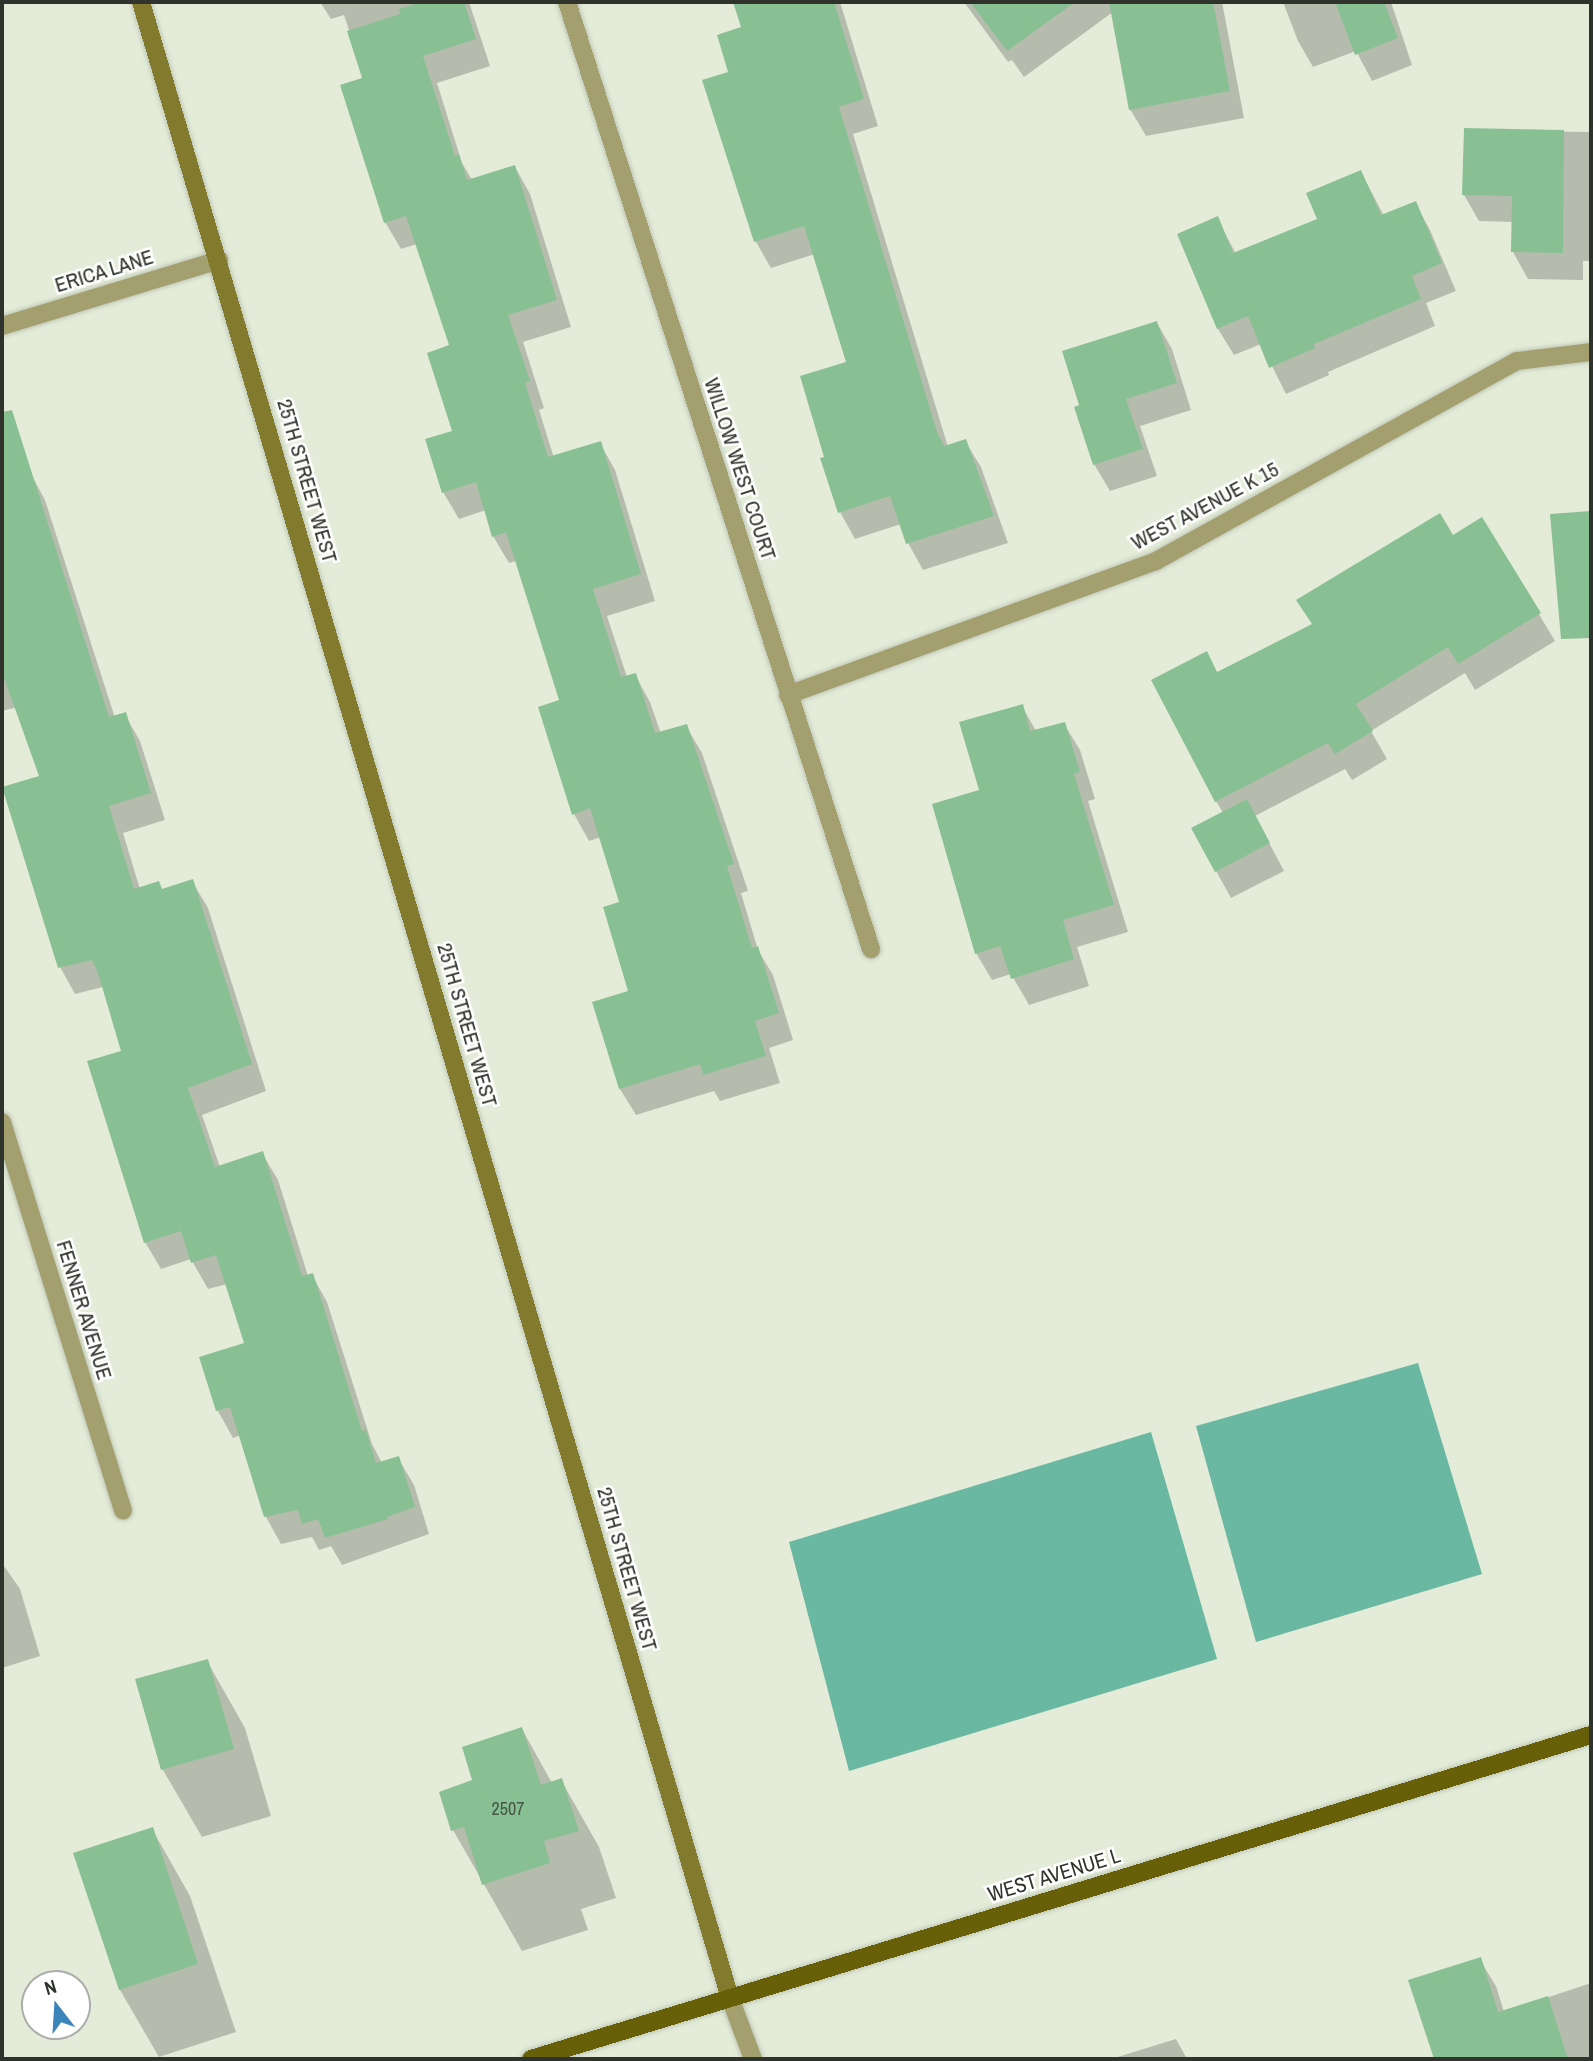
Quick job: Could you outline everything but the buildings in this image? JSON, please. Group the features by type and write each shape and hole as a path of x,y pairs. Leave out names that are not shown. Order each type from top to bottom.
{"main road":[{"name":"WEST AVENUE L","path":"531,2059 1591,1735"}],"street":[{"name":"25TH STREET WEST","path":"141,2 730,1998 753,2059"},
{"name":"WILLOW WEST COURT","path":"567,2 871,949"},
{"name":"ERICA LANE","path":"2,326 219,260"},
{"name":"WEST AVENUE K 15","path":"788,695 1156,561 1517,361 1591,352"},
{"name":"FENNER AVENUE","path":"2,1122 123,1511"}],"water":[{"path":"1418,1363 1482,1574 1256,1642 1196,1426"},
{"path":"1151,1432 1217,1659 849,1771 789,1542"}]}
